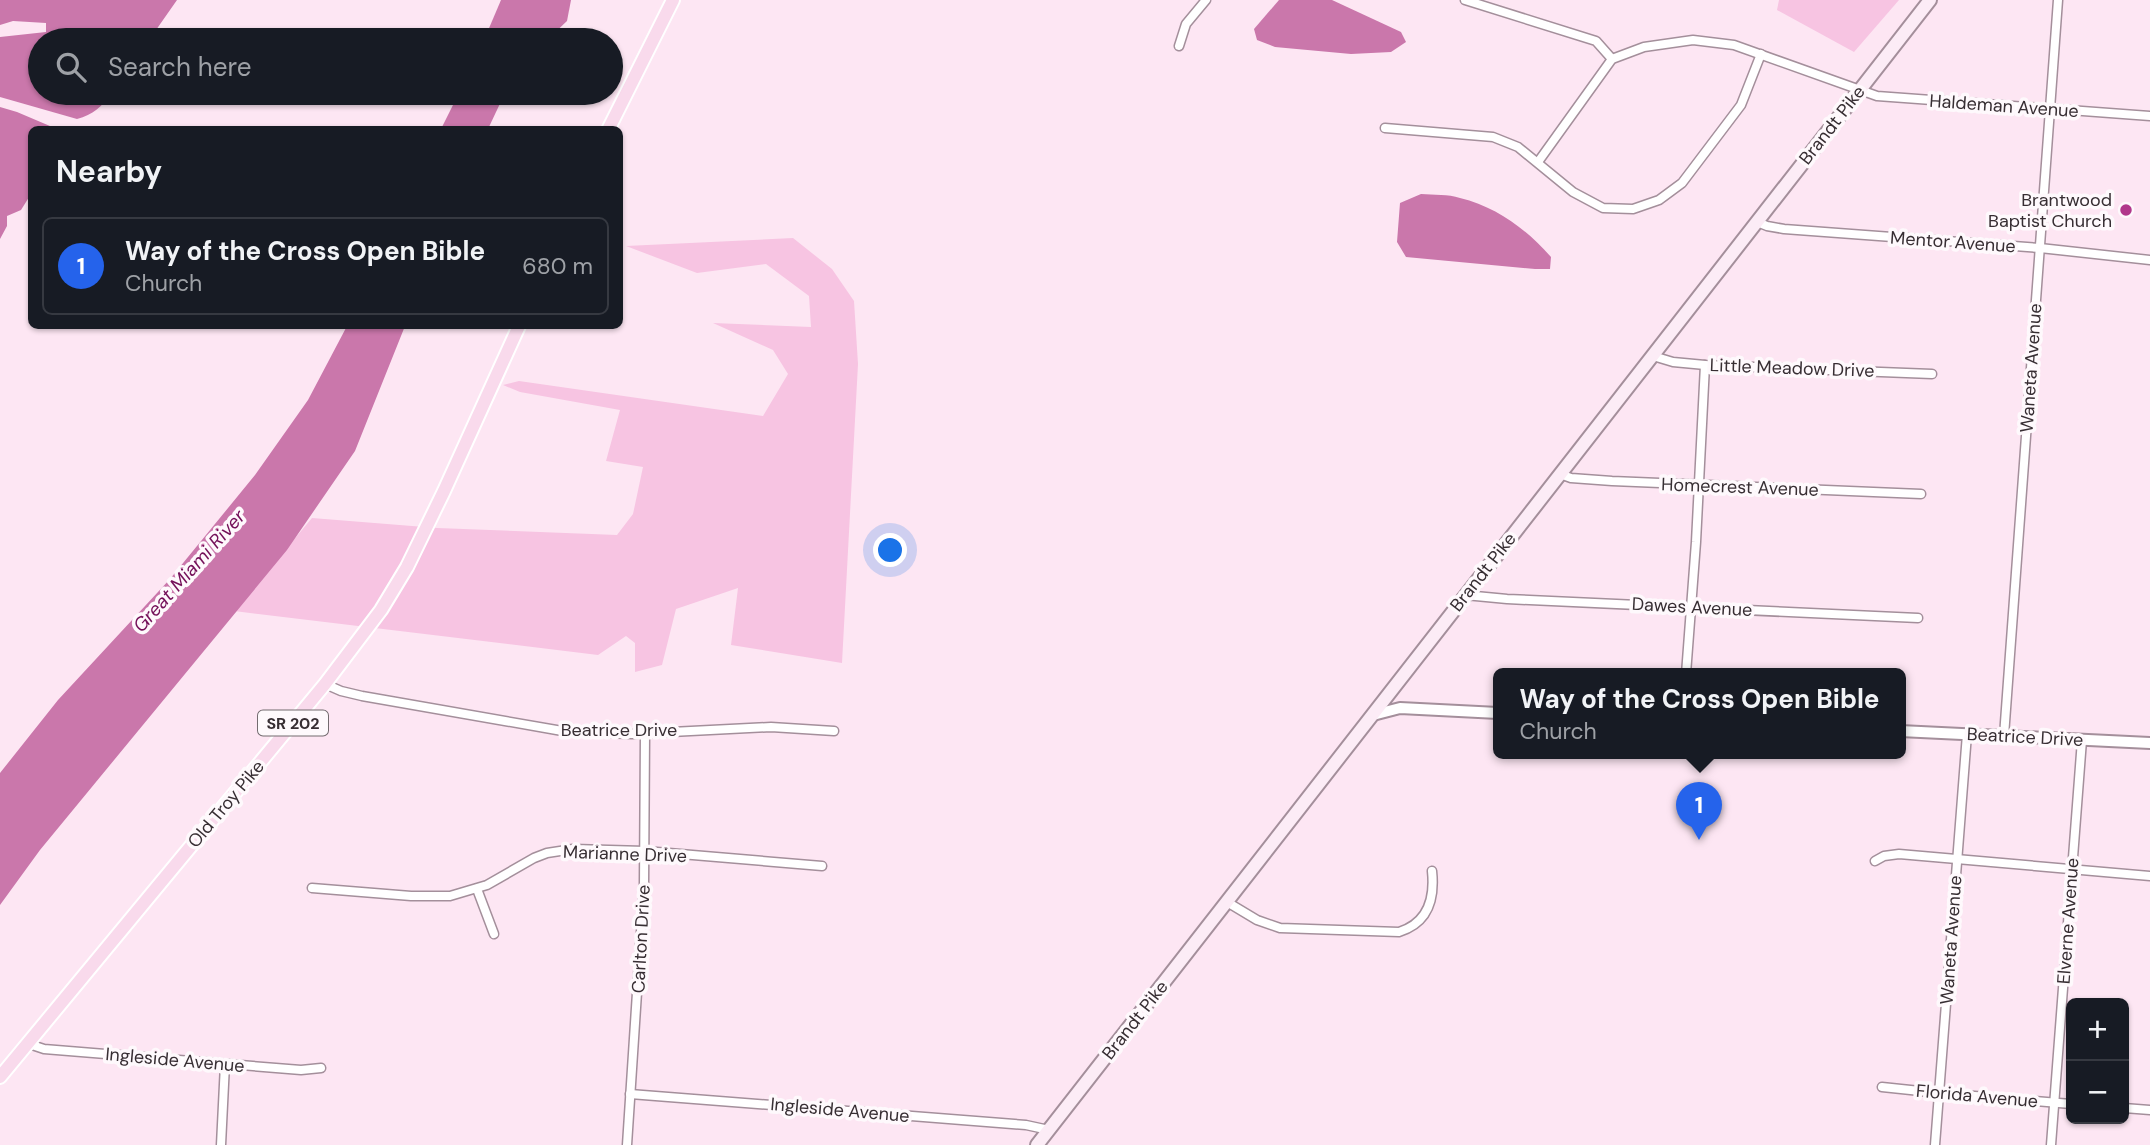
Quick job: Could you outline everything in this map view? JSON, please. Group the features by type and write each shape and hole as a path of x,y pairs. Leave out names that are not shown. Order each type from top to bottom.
{"main road":[{"path":"623,100 673,0"},
{"name":"Brandt Pike","path":"1037,1145 1930,0"},
{"path":"610,126 620,105"},
{"name":"Old Troy Pike","path":"0,1077 324,684 381,610 407,567 444,491 518,329"}],"street":[{"path":"1179,46 1186,24 1206,0"},
{"path":"1465,0 1596,41 1612,59 1538,162"},
{"name":"Waneta Avenue","path":"2004,736 2058,0"},
{"name":"Haldeman Avenue","path":"1612,59 1644,47 1693,40 1734,45 1877,96 2150,116"},
{"path":"1385,128 1493,137 1518,147 1573,192 1603,208 1633,209 1660,200 1682,183 1741,105 1761,54"},
{"name":"Mentor Avenue","path":"1757,222 1784,229 2040,248 2150,260"},
{"name":"Little Meadow Drive","path":"1653,356 1673,362 1705,365 1932,374"},
{"path":"1686,668 1705,365"},
{"name":"Homecrest Avenue","path":"1560,474 1583,480 1921,494"},
{"name":"Dawes Avenue","path":"1465,595 1919,618"},
{"name":"Beatrice Drive","path":"324,684 362,696 532,727 589,733 749,728 834,732"},
{"path":"1373,715 1400,708 1493,713"},
{"name":"Beatrice Drive","path":"1906,731 2150,743"},
{"name":"Carlton Drive","path":"627,1145 645,851 645,733"},
{"name":"Waneta Avenue","path":"1935,1145 1967,734"},
{"name":"Elverne Avenue","path":"2051,1145 2082,740"},
{"name":"Marianne Drive","path":"312,888 450,896 477,889 547,853 573,849 645,851 822,866"},
{"path":"1875,862 1884,856 1899,854 2150,876"},
{"path":"1227,902 1257,920 1280,928 1399,932 1417,924 1426,913 1433,892 1432,871"},
{"path":"477,889 494,934"},
{"name":"Ingleside Avenue","path":"29,1044 44,1049 225,1064 301,1070 321,1068"},
{"path":"221,1145 225,1064"},
{"name":"Florida Avenue","path":"1882,1087 2066,1103"},
{"name":"Ingleside Avenue","path":"630,1094 1026,1125 1049,1130"},
{"path":"2129,1108 2150,1110"}],"shaded area":[{"path":"1779,0 1899,0 1854,52 1777,10"},
{"path":"793,238 832,269 854,301 858,364 842,663 731,645 738,588 676,609 662,665 635,672 635,643 626,636 598,655 234,611 312,518 437,528 617,535 633,514 643,467 606,461 620,410 520,392 503,385 519,381 763,416 788,374 773,350 713,323 811,327 809,296 766,264 697,273 626,246"}],"water":[{"path":"0,0 177,0 157,28 46,28 46,23 13,21 0,25"},
{"path":"501,0 571,0 567,21 560,28 489,28"},
{"path":"1279,0 1332,0 1401,32 1406,42 1391,52 1351,54 1275,47 1257,40 1254,29"},
{"path":"28,34 28,105 0,97 0,37"},
{"path":"28,105 102,105 77,119"},
{"path":"453,105 499,105 489,126 442,126"},
{"path":"0,107 50,126 28,126 28,199 21,210 7,216 7,226 0,239"},
{"path":"1421,194 1455,197 1498,213 1521,228 1551,257 1550,269 1406,257 1397,242 1400,203"},
{"name":"Great Miami River","path":"345,329 404,329 355,451 287,550 40,850 0,905 0,773 58,700 170,579 255,475 308,400"}],"place":[{"name":"Brantwood Baptist Church","path":"2126,210"},
{"name":"Way of the Cross Open Bible","path":"1699,840"}]}
